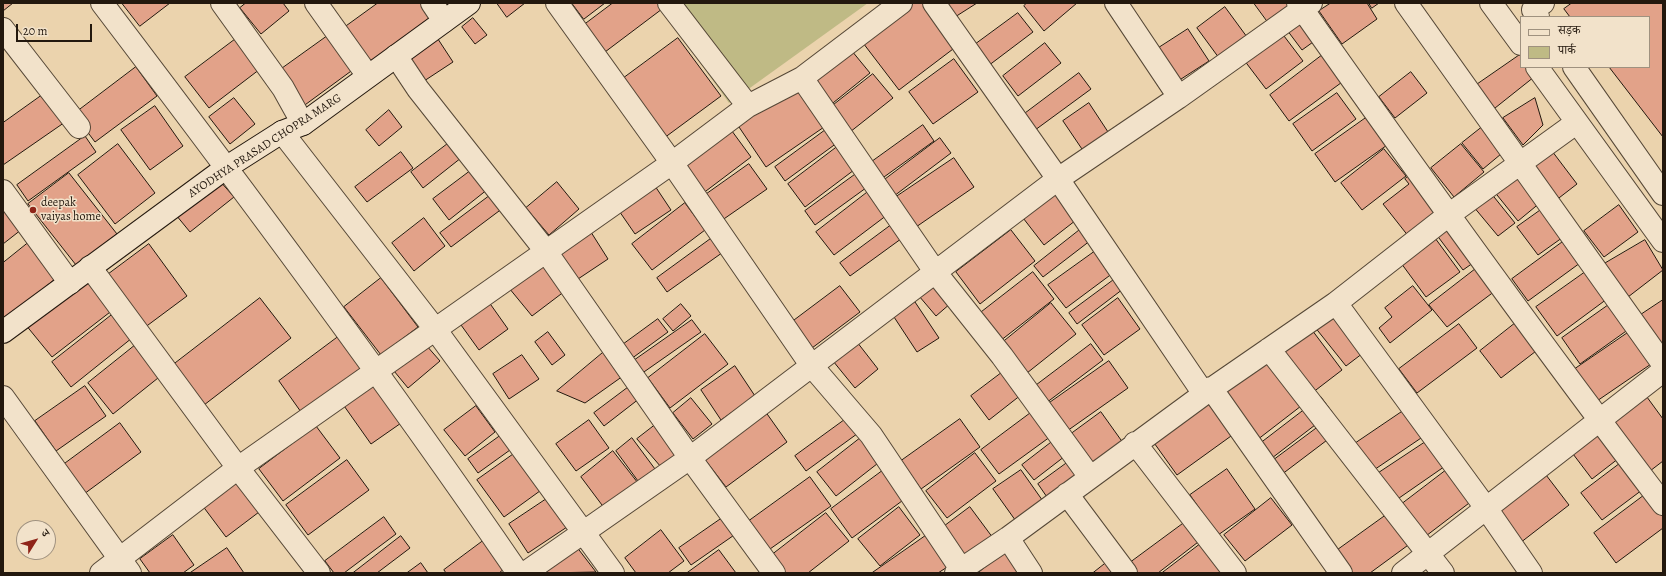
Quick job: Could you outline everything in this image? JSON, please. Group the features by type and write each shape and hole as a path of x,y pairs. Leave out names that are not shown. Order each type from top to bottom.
{"street":[{"path":"102,3 227,167 376,370 518,573"},
{"path":"222,3 283,88 303,124"},
{"path":"316,3 368,76"},
{"path":"432,3 444,21"},
{"name":"AYODHYA PRASAD CHOPRA MARG","path":"3,332 227,167 282,132 303,124 469,3"},
{"path":"558,3 672,163 811,365 871,435 959,571 1008,538 1135,443 1208,391 1336,303 1450,214 1576,123"},
{"path":"669,3 748,106"},
{"path":"101,573 125,566 238,468 545,250 672,163 748,106 802,78 901,3"},
{"path":"934,3 1208,391 1341,573"},
{"path":"1116,3 1179,97"},
{"path":"1406,3 1663,364"},
{"path":"1491,3 1520,43"},
{"path":"1537,16 1533,10 1543,3"},
{"path":"524,573 690,458 1058,179 1179,97 1304,5 1377,116 1599,420 1663,504"},
{"path":"3,29 79,127"},
{"path":"396,56 418,89 545,250 690,458 774,573"},
{"path":"1538,68 1576,123 1663,241"},
{"path":"1575,68 1663,194"},
{"path":"802,78 936,272 1002,356 1090,477"},
{"path":"282,132 435,329 584,531 613,573"},
{"path":"3,191 70,283"},
{"path":"90,267 238,468 319,573"},
{"path":"1336,303 1486,508 1531,573"},
{"path":"1269,349 1429,553 1443,573"},
{"path":"1403,573 1663,371"},
{"path":"3,397 125,566"},
{"path":"1135,443 1235,573"},
{"path":"1067,494 1126,573"},
{"path":"1008,538 1032,573"}],"green space":[{"path":"657,3 868,3 729,103"}],"building":[{"path":"3,3 13,3 3,11"},
{"path":"122,3 170,3 140,26"},
{"path":"246,3 283,3 289,11 261,34 240,8"},
{"path":"378,3 429,3 436,13 367,65 341,30"},
{"path":"497,3 525,3 507,17"},
{"path":"572,3 605,3 584,19"},
{"path":"613,3 664,3 666,6 601,55 580,28"},
{"path":"906,3 924,3 957,46 899,90 860,39"},
{"path":"946,3 977,3 955,17"},
{"path":"1027,3 1077,3 1044,31 1024,6"},
{"path":"1254,3 1293,3 1268,22"},
{"path":"1331,3 1367,3 1377,19 1342,44 1319,11"},
{"path":"1369,3 1379,3 1372,8"},
{"path":"1572,3 1663,3 1663,137 1610,68 1650,68 1650,16 1569,16 1564,9"},
{"path":"1225,7 1247,37 1219,58 1197,28"},
{"path":"1018,13 1033,32 984,69 969,49"},
{"path":"1306,17 1320,37 1302,50 1287,30"},
{"path":"473,18 487,35 475,44 462,27"},
{"path":"1188,29 1209,61 1178,81 1157,49"},
{"path":"333,32 358,66 298,110 273,75"},
{"path":"1281,32 1303,61 1266,89 1244,60"},
{"path":"434,33 453,62 421,83 402,54"},
{"path":"241,35 264,66 209,108 185,77"},
{"path":"678,38 721,96 660,141 617,83"},
{"path":"1045,43 1061,63 1018,96 1003,76"},
{"path":"847,45 870,73 828,107 805,79"},
{"path":"1329,50 1349,77 1289,121 1270,95"},
{"path":"1520,55 1520,68 1529,68 1534,77 1490,112 1472,88"},
{"path":"954,59 978,92 933,124 909,92"},
{"path":"136,67 157,96 95,142 74,114"},
{"path":"1411,72 1427,93 1395,118 1379,97"},
{"path":"1079,73 1091,89 1031,133 1019,118"},
{"path":"873,74 893,98 850,132 831,107"},
{"path":"798,82 827,125 766,167 737,124"},
{"path":"48,91 68,120 3,165 3,123"},
{"path":"1337,93 1356,119 1312,151 1293,124"},
{"path":"234,98 255,124 230,144 209,117"},
{"path":"1535,98 1543,125 1523,145 1503,118"},
{"path":"1089,103 1112,138 1086,155 1063,121"},
{"path":"155,106 183,146 150,170 121,130"},
{"path":"389,110 402,127 379,146 366,130"},
{"path":"1370,115 1390,143 1335,182 1315,154"},
{"path":"1486,124 1507,149 1483,169 1462,143"},
{"path":"923,125 934,141 877,182 866,166"},
{"path":"831,126 841,140 785,181 775,167"},
{"path":"729,127 751,157 702,194 680,164"},
{"path":"85,136 96,152 28,201 17,185"},
{"path":"940,138 951,153 894,196 883,181"},
{"path":"454,139 466,154 423,188 411,172"},
{"path":"118,144 155,193 115,224 78,175"},
{"path":"1461,144 1484,172 1454,197 1431,168"},
{"path":"837,147 854,170 805,207 788,184"},
{"path":"1384,149 1406,176 1362,210 1341,183"},
{"path":"1552,151 1577,184 1555,201 1530,168"},
{"path":"401,152 413,168 367,202 355,187"},
{"path":"954,158 974,187 916,227 896,197"},
{"path":"749,164 767,189 718,223 701,198"},
{"path":"473,169 488,189 449,220 433,199"},
{"path":"860,171 870,185 815,225 805,211"},
{"path":"1414,172 1444,209 1409,237 1383,204 1409,184 1405,179"},
{"path":"1516,172 1541,202 1518,221 1493,190"},
{"path":"69,173 117,234 76,265 28,204"},
{"path":"219,180 234,197 190,232 176,215"},
{"path":"651,180 671,210 635,234 615,205"},
{"path":"557,182 579,209 549,235 526,208"},
{"path":"1056,187 1080,217 1044,245 1020,214"},
{"path":"873,188 891,212 834,255 816,232"},
{"path":"1490,192 1515,223 1498,236 1473,206"},
{"path":"492,194 503,208 451,247 440,233"},
{"path":"3,196 26,226 3,244"},
{"path":"685,203 705,230 652,270 632,244"},
{"path":"1619,205 1638,232 1604,257 1584,231"},
{"path":"1545,207 1566,235 1538,255 1517,227"},
{"path":"424,218 445,246 414,271 392,243"},
{"path":"1454,221 1480,258 1463,270 1436,234"},
{"path":"894,223 905,236 850,276 840,263"},
{"path":"1086,225 1095,237 1043,277 1034,266"},
{"path":"589,229 608,259 575,281 556,251"},
{"path":"1011,230 1035,261 980,304 956,272"},
{"path":"716,235 726,250 667,292 657,278"},
{"path":"1435,238 1460,272 1426,297 1401,263"},
{"path":"33,239 61,274 3,322 3,263"},
{"path":"1645,240 1663,270 1628,297 1604,264"},
{"path":"1564,241 1580,263 1528,301 1512,279"},
{"path":"149,244 187,296 144,328 106,276"},
{"path":"1101,247 1117,270 1066,308 1048,285"},
{"path":"544,263 565,291 532,316 509,288"},
{"path":"1482,264 1499,288 1447,327 1429,305"},
{"path":"1591,268 1611,296 1557,336 1536,307"},
{"path":"1033,272 1054,299 1000,341 979,314"},
{"path":"88,276 114,309 52,357 25,324"},
{"path":"1119,276 1127,286 1077,324 1069,313"},
{"path":"381,278 418,327 381,355 344,307"},
{"path":"933,283 951,303 936,316 919,296"},
{"path":"840,286 860,312 812,348 792,322"},
{"path":"1413,286 1432,310 1390,343 1379,328 1392,317 1385,308"},
{"path":"260,298 291,338 204,405 173,365"},
{"path":"486,298 508,329 479,350 456,318"},
{"path":"1118,298 1140,329 1104,355 1082,325"},
{"path":"1663,300 1663,348 1639,316"},
{"path":"915,302 939,338 917,352 894,317"},
{"path":"1051,303 1076,334 1027,373 1002,343"},
{"path":"681,304 691,316 673,331 663,319"},
{"path":"1610,304 1629,329 1580,364 1562,338"},
{"path":"1335,310 1367,350 1346,366 1314,326"},
{"path":"113,314 132,338 71,387 52,362"},
{"path":"658,319 668,332 631,359 621,346"},
{"path":"692,320 701,332 641,374 632,362"},
{"path":"1518,321 1540,348 1501,378 1480,351"},
{"path":"1459,324 1477,348 1417,393 1399,369"},
{"path":"1309,326 1342,370 1312,393 1279,350"},
{"path":"1632,330 1654,362 1594,403 1572,371"},
{"path":"548,332 565,355 552,365 535,342"},
{"path":"342,334 365,365 301,412 279,381"},
{"path":"705,334 728,364 670,408 648,378"},
{"path":"857,342 878,369 855,388 833,361"},
{"path":"138,343 163,374 113,414 88,383"},
{"path":"1091,344 1103,360 1046,403 1034,387"},
{"path":"426,345 440,361 408,388 394,371"},
{"path":"1278,350 1314,396 1257,440 1221,395"},
{"path":"605,351 623,376 585,403 557,391"},
{"path":"522,355 539,379 509,399 493,374"},
{"path":"1109,361 1128,388 1067,431 1048,404"},
{"path":"735,366 755,396 721,420 701,390"},
{"path":"1008,368 1026,391 989,420 971,396"},
{"path":"376,380 404,421 371,444 342,403"},
{"path":"634,383 644,395 604,426 594,413"},
{"path":"85,386 106,416 56,451 35,421"},
{"path":"1644,393 1663,419 1663,461 1650,471 1611,419"},
{"path":"1214,396 1238,431 1177,475 1152,440"},
{"path":"1321,397 1332,412 1272,458 1261,443"},
{"path":"691,398 712,424 693,439 673,413"},
{"path":"476,406 495,432 465,456 444,430"},
{"path":"1409,407 1427,434 1365,476 1347,449"},
{"path":"1036,409 1054,434 999,474 981,450"},
{"path":"765,411 787,442 726,487 703,457"},
{"path":"1101,412 1126,447 1096,469 1071,434"},
{"path":"850,416 861,431 806,471 795,456"},
{"path":"1333,416 1343,428 1277,478 1267,465"},
{"path":"960,419 980,447 921,489 901,461"},
{"path":"589,420 609,448 576,471 556,444"},
{"path":"659,422 681,451 661,467 637,439"},
{"path":"120,423 141,452 84,494 63,465"},
{"path":"316,426 340,458 283,501 259,469"},
{"path":"1601,426 1623,455 1592,479 1570,450"},
{"path":"500,436 510,450 478,473 468,459"},
{"path":"863,436 882,460 836,496 817,472"},
{"path":"1433,437 1451,462 1389,505 1371,478"},
{"path":"632,438 655,469 638,481 616,451"},
{"path":"1057,438 1069,453 1034,480 1022,465"},
{"path":"518,451 544,488 504,517 477,480"},
{"path":"613,451 638,483 605,509 581,477"},
{"path":"975,453 996,481 947,518 926,491"},
{"path":"1626,459 1646,487 1602,520 1581,493"},
{"path":"347,460 369,490 308,535 286,505"},
{"path":"1071,460 1083,476 1049,500 1038,484"},
{"path":"1453,465 1477,497 1422,539 1398,507"},
{"path":"889,466 910,495 852,538 831,509"},
{"path":"1227,469 1255,509 1218,535 1190,495"},
{"path":"1021,470 1045,504 1018,524 993,489"},
{"path":"1543,471 1569,505 1520,543 1494,508"},
{"path":"239,477 263,509 226,537 202,505"},
{"path":"810,477 831,506 770,549 749,521"},
{"path":"1650,491 1663,508 1663,528 1616,563 1594,533"},
{"path":"551,496 570,525 528,553 509,524"},
{"path":"1271,498 1292,525 1245,561 1224,535"},
{"path":"899,507 920,535 880,566 858,539"},
{"path":"970,507 993,538 966,559 942,528"},
{"path":"826,513 849,541 808,573 779,573 768,558"},
{"path":"1389,513 1411,543 1370,573 1346,573 1332,554"},
{"path":"728,514 740,531 691,565 679,548"},
{"path":"384,517 396,534 344,573 334,573 325,561"},
{"path":"1188,520 1202,539 1158,573 1133,573 1127,565"},
{"path":"661,530 684,561 668,573 636,573 625,558"},
{"path":"934,530 955,562 938,573 872,573"},
{"path":"173,535 194,565 183,573 150,573 140,559"},
{"path":"401,536 410,548 377,573 353,573"},
{"path":"483,541 504,569 499,573 446,573 444,570"},
{"path":"1203,542 1226,573 1162,573"},
{"path":"576,546 596,572 546,573 544,570"},
{"path":"227,548 244,573 190,573"},
{"path":"719,550 736,573 687,573"},
{"path":"1007,550 1026,573 978,573"},
{"path":"1111,559 1122,573 1093,573"},
{"path":"421,563 428,573 407,573"}],"place":[{"name":"deepak vaiyas home","path":"33,210"}]}
